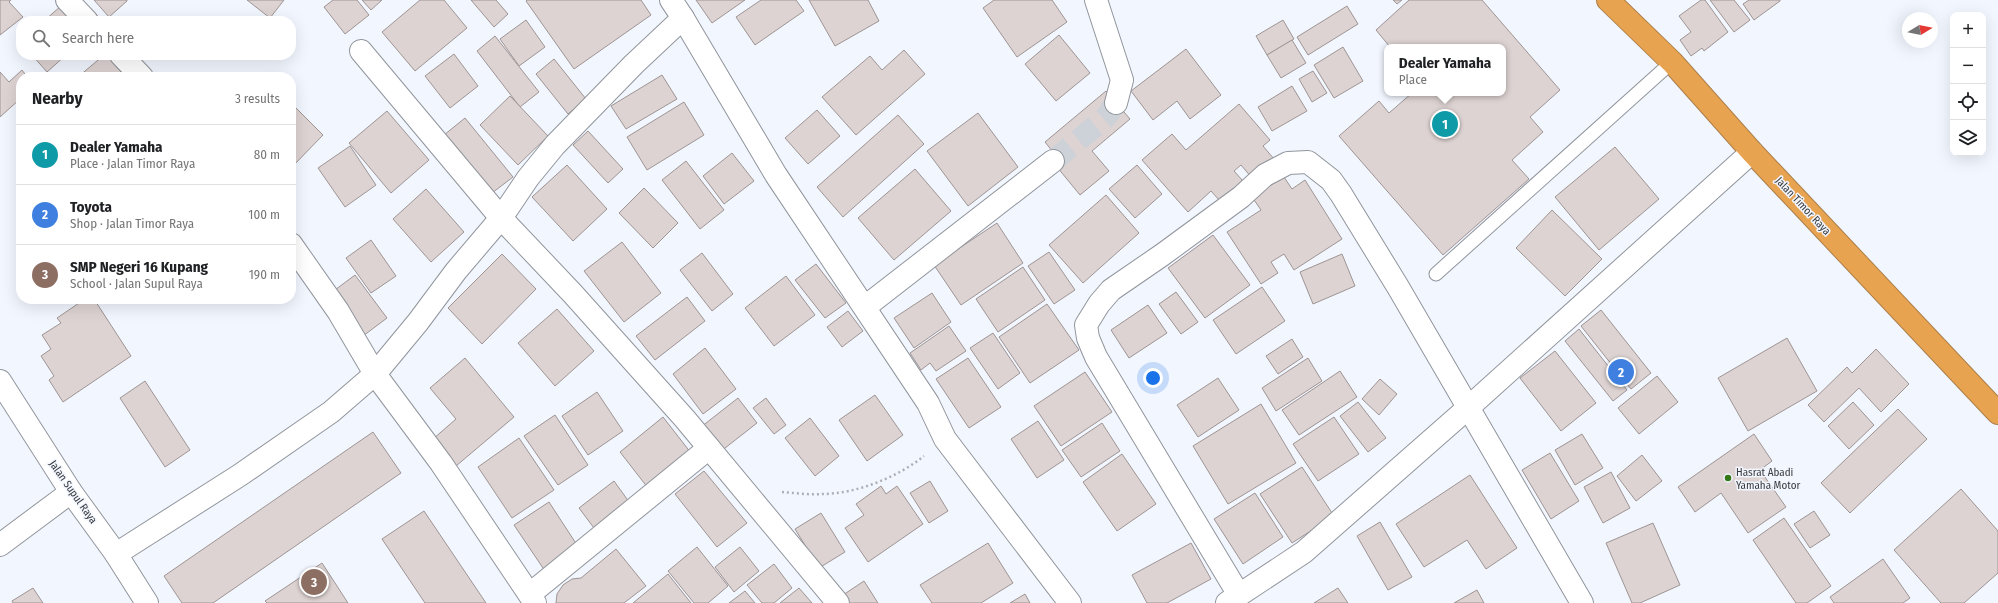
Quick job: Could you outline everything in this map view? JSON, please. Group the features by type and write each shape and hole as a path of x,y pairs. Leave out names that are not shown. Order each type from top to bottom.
{"highway":[{"name":"Jalan Timor Raya","path":"1608,0 1672,62 1752,152 1998,413"}],"street":[{"path":"67,0 82,16"},
{"path":"671,0 776,175 928,403 945,439 1070,603"},
{"path":"1096,0 1122,80 1116,103"},
{"path":"116,554 240,475 331,412 375,374 418,322 456,271 501,218 528,178 555,145 634,64 682,18"},
{"path":"361,51 501,218 573,294 709,448 838,603"},
{"path":"125,60 137,72"},
{"path":"1582,603 1469,407 1341,194 1331,180 1308,162 1288,163 1265,175 1235,202 1111,290 1099,304 1086,325 1088,338 1096,357 1233,599 1304,552 1469,407 1752,152"},
{"path":"865,307 1053,161"},
{"path":"296,251 338,311 375,374 441,463 533,598 709,448"},
{"name":"Jalan Supul Raya","path":"0,381 71,492 116,554 147,603"},
{"path":"0,544 71,492"}],"lane":[{"path":"1436,274 1672,62"}],"path":[{"path":"778,492 823,494 868,486 910,468 945,439"}],"building":[{"path":"0,0 11,0 9,2 22,16 16,16 16,22 0,35"},
{"path":"94,0 127,0 110,16 108,16"},
{"path":"247,0 284,0 272,16 267,16"},
{"path":"333,0 357,0 369,15 345,34 324,7"},
{"path":"362,0 382,0 371,10"},
{"path":"420,0 444,0 467,28 415,71 382,32"},
{"path":"471,0 496,0 508,14 494,27"},
{"path":"641,0 651,15 574,69 526,1"},
{"path":"696,0 745,0 712,23"},
{"path":"761,0 796,0 804,11 755,45 736,17"},
{"path":"809,0 868,0 879,21 835,46"},
{"path":"994,0 1052,0 1067,22 1017,57 983,8"},
{"path":"1393,0 1402,0 1397,4"},
{"path":"1409,0 1482,0 1560,90 1530,117 1543,132 1512,160 1529,179 1443,255 1339,136 1379,101 1389,113 1409,96 1506,96 1506,44 1388,44 1376,30"},
{"path":"1701,0 1705,0 1728,32 1704,51 1702,48 1691,56 1680,40 1691,32 1679,16"},
{"path":"1710,0 1734,0 1750,20 1734,32"},
{"path":"1749,0 1780,1 1754,20 1743,4"},
{"path":"62,5 72,16 50,16"},
{"path":"1347,6 1358,24 1308,55 1297,37"},
{"path":"526,20 545,47 519,66 500,39"},
{"path":"1283,20 1294,39 1267,55 1256,36"},
{"path":"1059,35 1090,73 1056,101 1025,64"},
{"path":"495,36 539,92 520,107 477,51"},
{"path":"1292,40 1306,63 1281,78 1267,55"},
{"path":"1343,47 1363,81 1334,98 1314,65"},
{"path":"1186,49 1221,95 1190,119 1177,101 1153,120 1131,91"},
{"path":"904,50 925,74 856,135 822,97 870,56 882,70"},
{"path":"454,54 478,86 450,108 425,76"},
{"path":"554,59 586,99 568,114 536,74"},
{"path":"36,60 60,60 47,72"},
{"path":"98,60 111,60 121,72 84,72"},
{"path":"1313,71 1327,93 1312,102 1299,79"},
{"path":"0,72 9,82 16,76 16,103 0,117"},
{"path":"662,75 677,99 626,129 611,106"},
{"path":"1292,86 1307,111 1272,131 1258,107"},
{"path":"1106,91 1130,119 1092,151 1109,171 1080,195 1048,156 1053,152 1045,142"},
{"path":"510,96 548,136 518,165 480,125"},
{"path":"684,102 704,135 647,170 627,137"},
{"path":"1239,104 1270,140 1263,146 1274,159 1252,178 1241,165 1234,171 1243,181 1220,201 1211,191 1188,212 1142,160 1172,134 1186,150"},
{"path":"296,108 323,135 296,163"},
{"path":"817,110 840,136 808,164 785,138"},
{"path":"387,111 429,160 391,193 349,143"},
{"path":"978,113 1018,167 968,206 927,151"},
{"path":"898,115 924,144 843,217 817,187"},
{"path":"465,118 513,177 492,193 444,135"},
{"path":"588,131 623,169 608,183 573,145"},
{"path":"350,146 376,185 345,207 318,168"},
{"path":"1615,147 1659,199 1599,250 1555,197"},
{"path":"732,153 754,181 724,204 703,176"},
{"path":"686,161 724,210 700,229 662,180"},
{"path":"567,165 607,209 573,241 532,197"},
{"path":"1137,165 1162,194 1135,218 1109,189"},
{"path":"915,169 951,211 894,260 858,218"},
{"path":"1284,177 1292,189 1305,180 1342,239 1294,270 1284,254 1271,262 1278,273 1261,284 1227,232 1261,210 1252,197"},
{"path":"644,188 678,223 653,248 619,213"},
{"path":"426,189 464,232 431,262 393,219"},
{"path":"1106,195 1139,233 1083,283 1049,245"},
{"path":"1552,210 1602,259 1565,296 1516,248"},
{"path":"997,223 1023,263 961,305 934,265"},
{"path":"1213,235 1250,285 1205,318 1168,268"},
{"path":"371,240 396,276 371,293 346,258"},
{"path":"622,242 661,293 624,322 584,271"},
{"path":"1049,252 1075,290 1054,304 1028,266"},
{"path":"702,253 733,294 712,311 680,270"},
{"path":"502,254 536,289 482,344 448,308"},
{"path":"1342,254 1355,286 1313,304 1300,272"},
{"path":"816,264 846,303 825,318 795,280"},
{"path":"1023,267 1045,300 998,332 976,299"},
{"path":"355,275 387,318 363,336 331,293"},
{"path":"786,276 815,315 774,346 745,308"},
{"path":"1262,287 1285,321 1236,354 1213,320"},
{"path":"1176,292 1198,322 1181,334 1159,304"},
{"path":"932,293 951,322 914,348 894,318"},
{"path":"687,297 705,321 655,360 636,336"},
{"path":"78,304 97,304 131,356 63,402 49,380 54,376 41,356 51,349 42,335 61,323 57,318"},
{"path":"1047,304 1079,350 1030,383 999,337"},
{"path":"1148,305 1167,333 1129,358 1111,330"},
{"path":"557,309 594,351 555,386 518,343"},
{"path":"1601,310 1651,373 1631,389 1581,326"},
{"path":"848,311 863,331 842,347 827,327"},
{"path":"949,326 966,351 936,371 930,363 921,370 910,353"},
{"path":"1579,329 1627,390 1613,401 1565,341"},
{"path":"993,333 1020,373 998,389 970,348"},
{"path":"1787,338 1817,391 1748,431 1718,378"},
{"path":"1292,339 1303,357 1278,374 1266,356"},
{"path":"705,348 736,389 703,414 673,374"},
{"path":"1876,349 1909,384 1881,412 1859,388 1824,422 1808,405 1847,367 1852,373"},
{"path":"1555,351 1596,403 1561,431 1520,378"},
{"path":"465,358 514,417 456,466 433,439 456,419 430,388"},
{"path":"968,358 1001,407 969,428 936,379"},
{"path":"1308,358 1322,381 1276,411 1262,388"},
{"path":"1340,371 1357,397 1299,435 1282,410"},
{"path":"1085,372 1112,412 1061,446 1034,406"},
{"path":"1657,376 1678,402 1639,434 1618,408"},
{"path":"1218,378 1239,410 1198,437 1177,405"},
{"path":"1380,379 1397,394 1379,415 1362,399"},
{"path":"145,381 190,450 165,467 120,398"},
{"path":"597,392 623,431 588,455 562,416"},
{"path":"875,395 903,435 867,461 839,420"},
{"path":"738,398 757,423 720,452 701,427"},
{"path":"766,398 786,425 774,434 753,408"},
{"path":"1358,402 1386,438 1368,452 1340,416"},
{"path":"1853,402 1874,425 1849,449 1828,426"},
{"path":"1261,404 1296,463 1228,504 1193,446"},
{"path":"1898,409 1927,439 1850,513 1821,483"},
{"path":"555,415 588,465 558,485 524,436"},
{"path":"663,417 691,453 648,488 620,452"},
{"path":"1334,417 1359,454 1318,481 1293,444"},
{"path":"810,418 839,456 815,476 785,438"},
{"path":"1038,421 1064,460 1037,478 1011,439"},
{"path":"1102,423 1120,451 1081,477 1062,450"},
{"path":"373,432 401,473 213,603 182,603 164,576"},
{"path":"1582,434 1603,468 1575,485 1555,450"},
{"name":"Hasrat Abadi Yamaha Motor","path":"1754,434 1772,461 1760,470 1786,507 1748,533 1721,493 1695,512 1678,487"},
{"path":"519,438 554,490 512,518 478,467"},
{"path":"1550,453 1579,501 1551,519 1522,470"},
{"path":"1122,454 1156,504 1117,531 1083,482"},
{"path":"1642,455 1662,481 1636,501 1617,476"},
{"path":"1302,467 1334,516 1292,543 1260,494"},
{"path":"704,471 747,523 717,547 675,494"},
{"path":"1611,472 1630,508 1603,523 1584,487"},
{"path":"1470,475 1517,548 1486,569 1467,540 1424,567 1396,524"},
{"path":"614,481 632,506 597,532 579,508"},
{"path":"930,481 948,511 929,523 910,493"},
{"path":"881,486 886,494 897,486 923,524 868,562 845,528 864,515 856,504"},
{"path":"1961,489 1998,531 1998,573 1964,603 1941,603 1894,550"},
{"path":"1255,493 1283,537 1243,564 1214,519"},
{"path":"549,502 579,548 545,571 514,525"},
{"path":"424,511 486,603 425,603 382,539"},
{"path":"1814,511 1830,535 1810,548 1794,524"},
{"path":"821,513 845,552 819,568 795,529"},
{"path":"1784,518 1831,586 1807,603 1796,603 1753,540"},
{"path":"1380,522 1412,577 1388,590 1357,536"},
{"path":"1653,523 1680,585 1640,603 1632,603 1606,543"},
{"path":"988,543 1013,583 981,603 932,603 920,585"},
{"path":"1191,543 1211,579 1167,603 1147,603 1132,575"},
{"path":"697,547 728,586 708,603 694,603 668,571"},
{"path":"740,547 759,571 734,592 715,567"},
{"path":"616,549 646,586 624,603 556,603 557,594 563,585 572,579 581,578"},
{"path":"1883,559 1910,598 1903,603 1834,603 1830,597"},
{"path":"322,563 348,603 267,603 265,601"},
{"path":"774,564 792,588 774,603 762,603 747,585"},
{"path":"668,574 691,603 633,603"},
{"path":"864,581 878,603 848,603 843,595"},
{"path":"33,588 43,603 13,603 12,601"},
{"path":"799,588 812,603 780,603"},
{"path":"1338,588 1348,603 1314,603"},
{"path":"1477,590 1484,603 1454,603"},
{"path":"745,591 755,603 729,603"},
{"path":"1025,594 1030,603 1010,603"}],"tunnel":[{"path":"1053,161 1105,118 1116,103"}],"place":[{"name":"Dealer Yamaha","path":"1445,124"},
{"name":"Toyota","path":"1621,372"},
{"name":"Hasrat Abadi Yamaha Motor","path":"1728,478"},
{"name":"SMP Negeri 16 Kupang","path":"314,582"}]}
